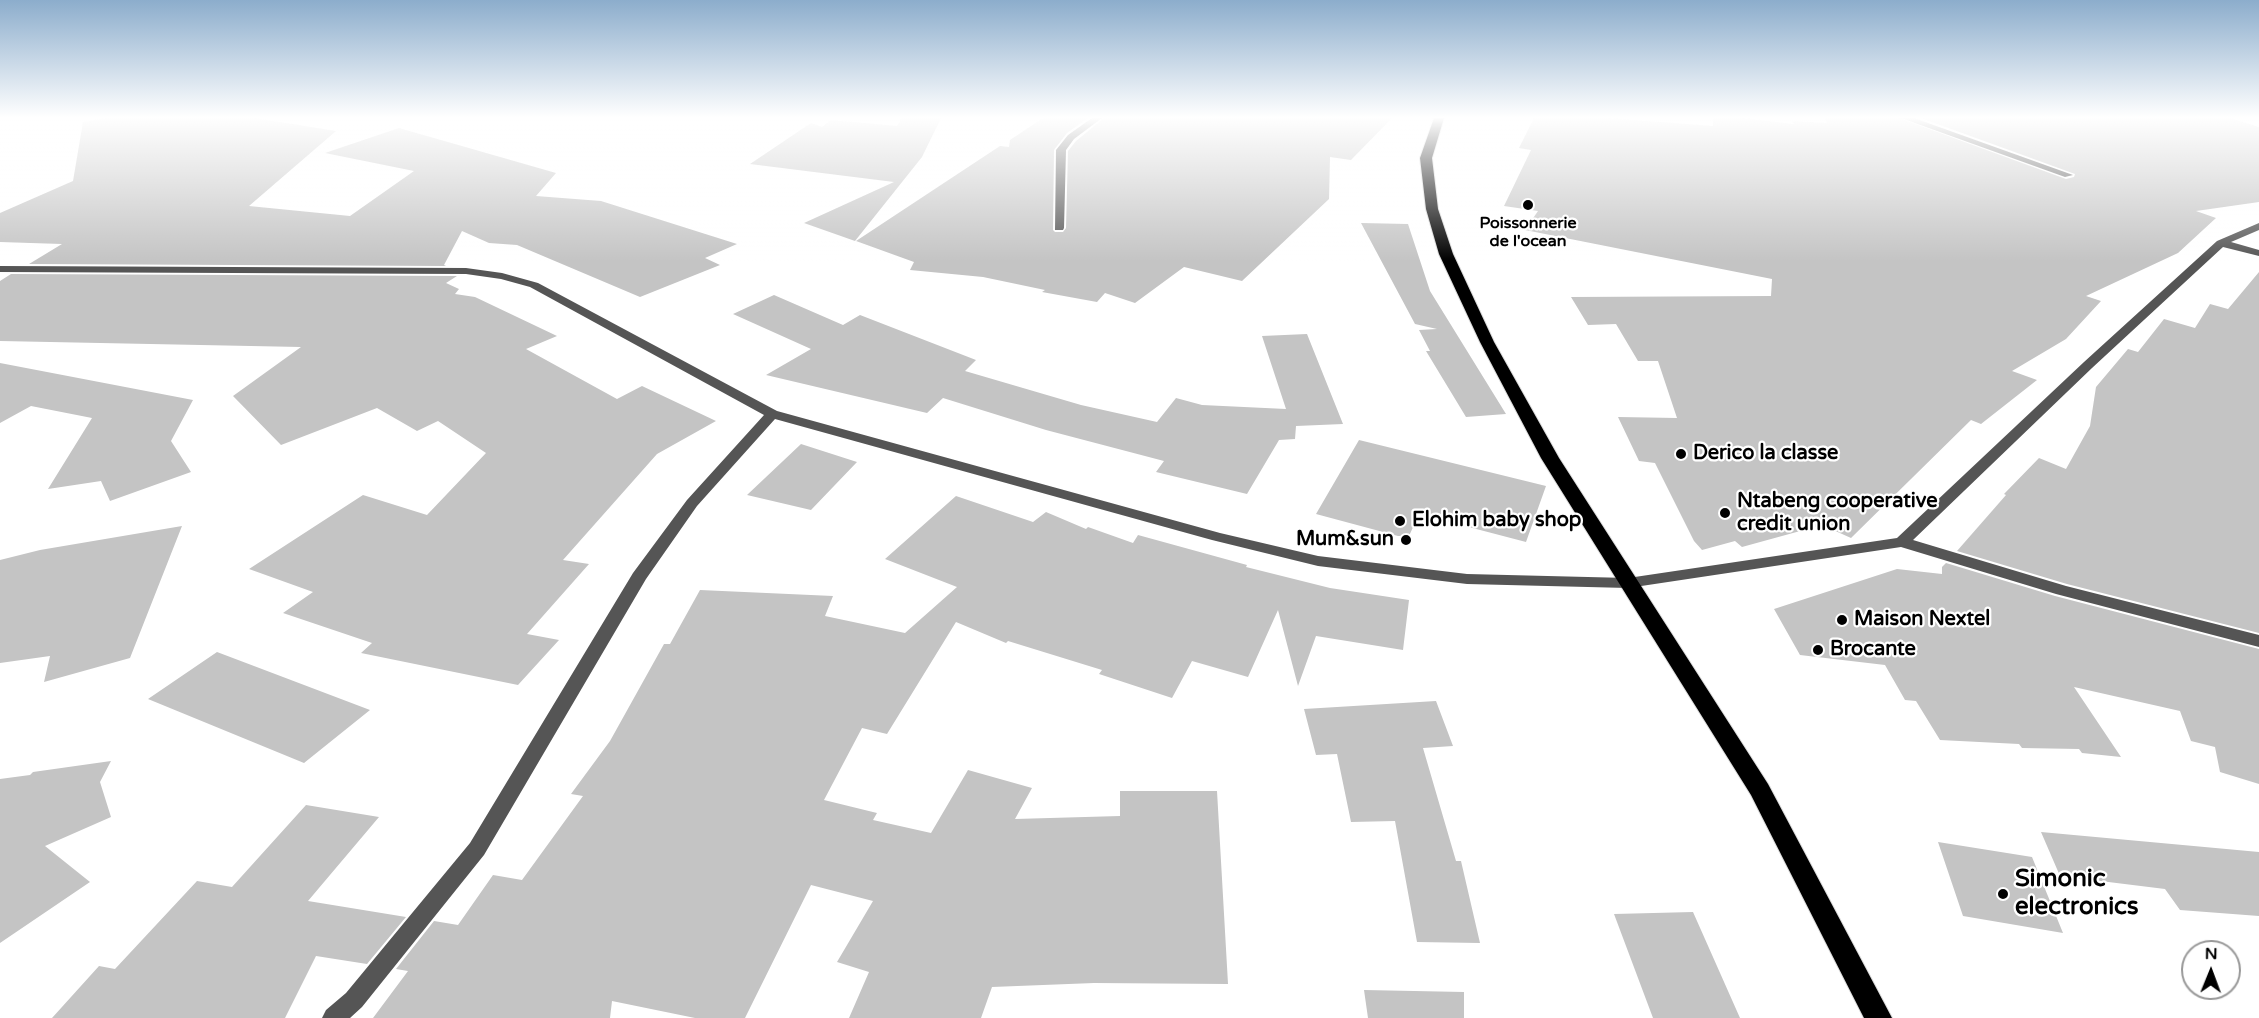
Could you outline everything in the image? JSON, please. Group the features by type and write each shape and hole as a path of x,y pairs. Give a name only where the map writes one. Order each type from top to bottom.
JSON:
{"highway":[{"path":"1427,166 1432,209 1446,254 1487,342 1550,458 1760,790 1878,1018"}],"street":[{"path":"1059,228 1061,166"},
{"path":"2041,166 2068,175"},
{"path":"1902,542 2088,365 2222,243 2259,226"},
{"path":"2222,243 2259,253"},
{"path":"0,269 466,271 502,276 534,285 772,414 1216,537 1318,561 1467,579 1628,584 1902,542 2062,590 2259,641"},
{"path":"334,1018 354,1000 477,849 639,577 692,503 772,414"}],"building":[{"path":"76,166 296,166 249,206 350,216 414,171 387,166 530,166 556,173 536,196 601,201 737,244 705,258 720,265 640,297 517,245 489,243 462,231 444,265 446,266 29,264 62,244 0,242 0,213 73,181"},
{"path":"762,166 915,166 855,241 804,223 894,182"},
{"path":"970,166 1054,166 1053,230 1063,232 1066,228 1068,166 1330,166 1329,199 1242,281 1184,267 1135,303 1105,293 1097,302 1042,292 1045,290 983,277 910,270 914,262 856,241"},
{"path":"1524,166 2029,166 2066,179 2074,177 2075,174 2052,166 2259,166 2259,202 2196,211 2216,218 2178,253 2086,296 2101,301 2066,339 2012,371 2037,380 1981,424 1971,420 1851,538 1822,525 1742,547 1735,541 1702,550 1694,541 1655,463 1639,461 1618,417 1677,418 1658,361 1638,361 1616,324 1588,325 1571,297 1771,296 1772,279 1525,230 1538,211 1504,206"},
{"path":"1361,223 1408,224 1430,291 1506,414 1466,417 1426,351 1430,351 1419,330 1437,329 1415,324"},
{"path":"2259,272 2259,633 2067,584 1957,551 2006,495 2004,494 2039,458 2066,469 2090,426 2096,387 2128,349 2138,352 2164,319 2195,328 2210,304 2228,309"},
{"path":"11,274 457,276 446,283 459,289 455,294 475,297 557,336 526,349 617,399 642,386 716,421 657,454 563,560 589,564 527,634 559,640 518,685 361,653 372,643 283,613 313,592 249,569 363,495 427,515 486,453 438,421 417,431 377,408 281,445 233,396 301,347 0,341 0,281"},
{"path":"774,295 843,325 860,315 976,360 965,371 1081,405 1157,422 1176,398 1202,405 1286,409 1262,336 1307,334 1343,424 1296,426 1295,439 1279,440 1247,494 1156,472 1164,461 1046,430 943,398 927,413 766,375 811,349 733,314"},
{"path":"0,363 193,400 171,441 191,472 110,501 101,481 48,489 92,418 31,406 0,423"},
{"path":"1359,440 1546,486 1526,542 1419,514 1409,536 1398,536 1316,514"},
{"path":"801,444 857,462 811,510 747,495"},
{"path":"956,496 1033,522 1046,512 1086,529 1088,527 1133,543 1138,535 1247,565 1246,567 1330,588 1409,600 1403,650 1316,636 1298,686 1278,610 1248,677 1192,661 1172,698 1099,674 1102,670 1008,641 1006,643 956,622 887,734 862,728 824,800 877,813 873,820 931,833 968,770 1032,788 1015,819 1120,816 1120,791 1217,791 1228,984 1094,983 992,987 981,1018 849,1018 869,972 837,962 873,901 811,885 745,1018 695,1018 612,1001 610,1018 373,1018 408,971 396,969 434,921 458,925 493,875 522,880 583,796 571,794 610,741 664,644 670,644 700,590 833,596 825,616 905,633 957,587 885,559"},
{"path":"182,526 130,658 44,682 50,656 0,663 0,560 40,550"},
{"path":"1946,563 2055,596 2259,649 2259,784 2220,772 2215,747 2191,741 2180,711 2074,687 2121,757 2082,753 2079,749 2022,748 2019,744 1940,740 1916,701 1905,700 1885,665 1800,655 1774,609 1897,569 1942,574 1942,567"},
{"path":"217,652 370,710 304,763 148,699"},
{"path":"1436,701 1453,746 1423,748 1456,861 1461,861 1480,943 1417,942 1395,821 1351,822 1337,754 1316,755 1304,709"},
{"path":"111,761 100,782 111,817 45,846 90,882 0,943 0,779"},
{"path":"306,805 379,817 308,901 406,917 367,964 316,956 285,1018 52,1018 99,966 115,969 197,881 232,887"},
{"path":"2041,832 2259,852 2259,916 2180,910 2165,889 2060,876"},
{"path":"1938,842 2032,857 2063,933 1963,916"},
{"path":"1693,912 1740,1018 1653,1018 1614,914"},
{"path":"1364,990 1464,992 1464,1018 1368,1018"}],"place":[{"name":"Poissonnerie de l'ocean","path":"1528,205"},
{"name":"Derico la classe","path":"1681,454"},
{"name":"Ntabeng cooperative credit union","path":"1725,513"},
{"name":"Elohim baby shop","path":"1400,521"},
{"name":"Mum&sun","path":"1406,540"},
{"name":"Maison Nextel","path":"1842,620"},
{"name":"Brocante","path":"1818,650"},
{"name":"Simonic electronics","path":"2003,894"}]}
